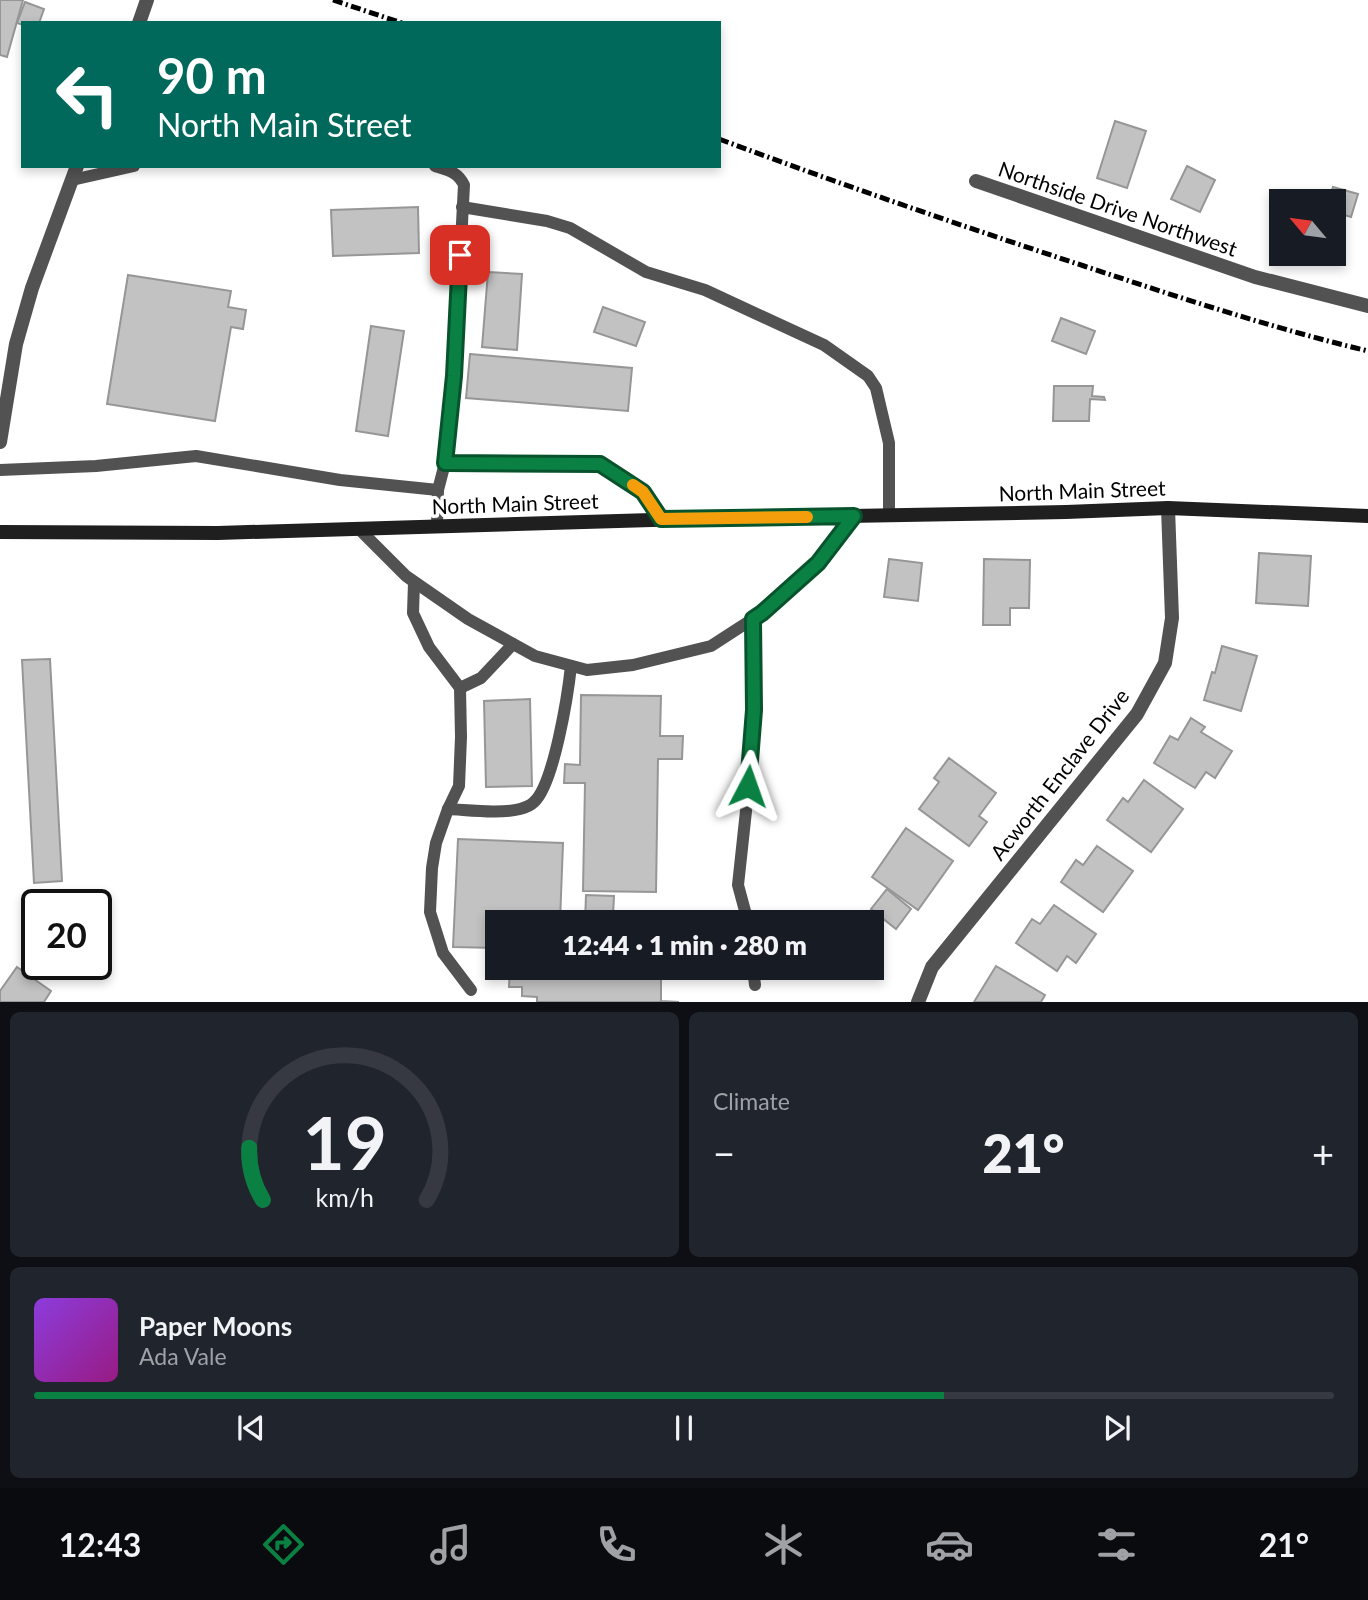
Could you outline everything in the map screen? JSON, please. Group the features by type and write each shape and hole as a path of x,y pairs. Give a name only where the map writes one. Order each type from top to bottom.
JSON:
{"main road":[{"name":"North Main Street","path":"0,531 218,533 661,519 1168,508 1368,516"}],"street":[{"path":"140,21 147,0"},
{"path":"0,442 16,344 32,288 75,173"},
{"name":"Northside Drive Northwest","path":"976,181 1255,277 1368,306"},
{"name":"Acworth Enclave Drive","path":"918,1002 932,967 1137,714 1165,663 1172,618 1168,508"}],"lane":[{"path":"75,173 117,168"},
{"path":"437,526 438,491 445,463 454,376 464,185 455,173 441,168"},
{"path":"463,207 547,220 570,228 646,272 705,290 824,345 868,376 876,388 889,443 889,515"},
{"path":"0,470 96,466 196,456 340,480 438,491"},
{"path":"445,463 600,464 643,492 661,519"},
{"path":"359,529 406,576 468,619 535,656 587,670 632,664 711,646 762,613 818,563 854,516"},
{"path":"414,582 413,613 429,647 460,688 459,786 436,843 430,912 443,953 471,990"},
{"path":"745,910 738,885 754,710 753,619"},
{"path":"460,688 481,678 513,644"},
{"path":"448,809 521,809 536,801 547,779 563,722 571,666"},
{"path":"754,980 755,985"}],"building":[{"path":"0,0 23,0 7,57 0,55"},
{"path":"25,2 44,9 40,21 17,23"},
{"path":"1115,121 1146,131 1127,188 1097,178"},
{"path":"1187,166 1215,180 1200,212 1171,199"},
{"path":"1346,191 1358,194 1351,217 1346,216"},
{"path":"418,207 419,253 333,256 331,210"},
{"path":"488,272 522,274 517,350 482,347"},
{"path":"128,275 231,291 228,307 246,310 243,329 231,327 215,421 107,404"},
{"path":"603,307 645,322 636,346 594,332"},
{"path":"1061,318 1095,331 1086,354 1052,341"},
{"path":"371,326 404,331 388,436 356,431"},
{"path":"470,354 632,368 628,411 466,398"},
{"path":"1054,386 1093,386 1092,396 1104,397 1105,400 1090,399 1089,421 1053,421"},
{"path":"1259,553 1311,556 1308,606 1256,603"},
{"path":"889,559 922,563 918,601 884,597"},
{"path":"984,559 1030,560 1029,608 1010,608 1010,625 983,625"},
{"path":"1222,646 1257,656 1241,711 1204,700"},
{"path":"50,659 62,881 34,883 22,660"},
{"path":"581,695 661,696 660,736 683,736 682,759 658,759 656,892 583,891 585,783 564,783 565,764 580,765"},
{"path":"530,699 532,786 486,787 484,701"},
{"path":"1191,718 1205,727 1201,732 1232,751 1215,778 1206,772 1195,788 1154,763 1170,736 1178,740"},
{"path":"949,758 996,793 979,816 987,822 969,846 919,809 939,782 934,778"},
{"path":"1144,780 1183,809 1151,852 1107,820 1123,798 1128,802"},
{"path":"906,828 953,861 918,910 872,877"},
{"path":"458,839 563,843 560,910 485,910 485,948 453,947"},
{"path":"1097,846 1133,871 1103,912 1061,882 1076,860 1083,865"},
{"path":"887,889 911,909 896,929 884,919 884,910 871,909"},
{"path":"586,895 614,896 613,910 585,910"},
{"path":"1054,905 1096,934 1076,963 1067,956 1057,971 1016,943 1032,919 1040,924"},
{"path":"996,966 1045,995 1041,1002 974,1002"},
{"path":"17,967 21,970 21,980 35,980 51,991 44,1002 0,1002 0,991"},
{"path":"509,980 661,980 661,1001 679,1002 537,1002 537,997 522,996 522,987 509,987"}],"railway":[{"path":"333,0 396,21"},
{"path":"721,140 1119,278 1261,322 1368,351"}],"slow traffic":[{"path":"633,485 643,492 661,519 807,517"}],"route":[{"path":"460,255 454,376 445,463 600,464 643,492 661,519 854,516 818,563 753,619 754,710 748,786"}]}
